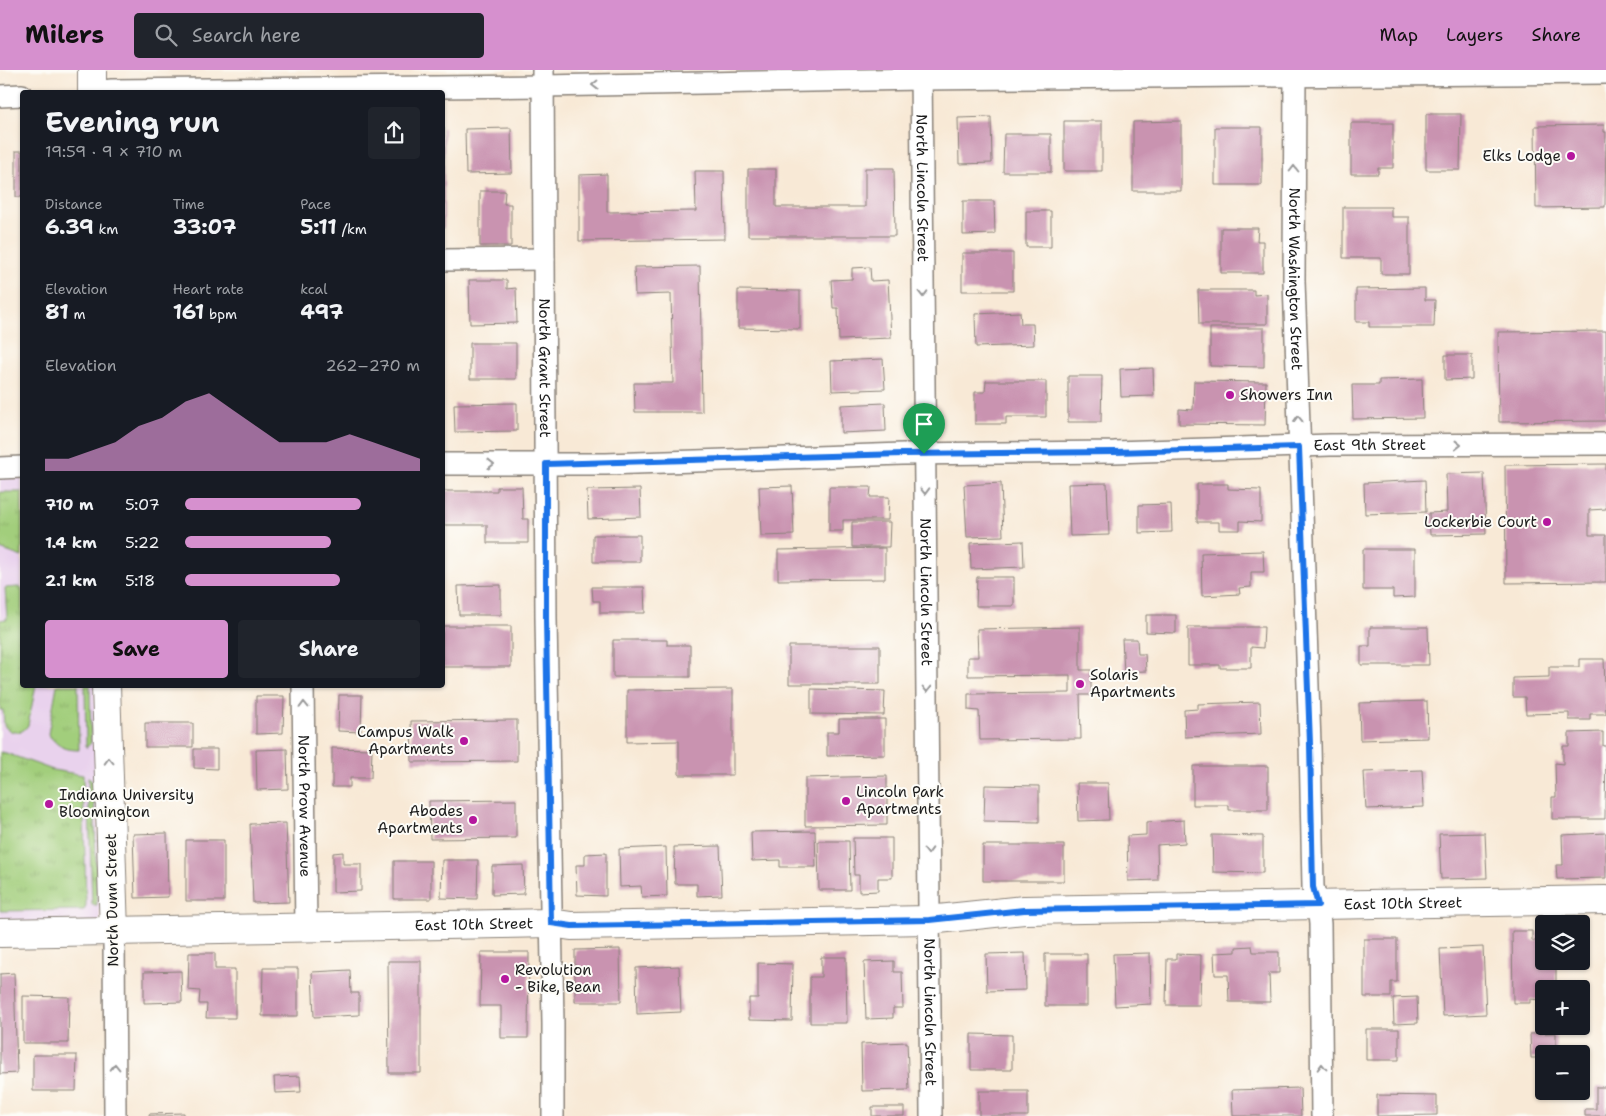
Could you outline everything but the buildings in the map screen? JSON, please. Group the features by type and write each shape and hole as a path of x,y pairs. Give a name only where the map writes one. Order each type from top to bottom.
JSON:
{"street":[{"path":"92,70 94,90"},
{"name":"North Washington Street","path":"1295,73 1294,280 1313,887 1318,905 1320,924 1322,1116"},
{"path":"112,90 370,90 543,78 1606,73"},
{"name":"North Lincoln Street","path":"920,75 930,1116"},
{"name":"North Grant Street","path":"543,78 546,618 553,1116"},
{"path":"0,96 20,95"},
{"path":"445,260 544,259"},
{"name":"East 9th Street","path":"445,464 546,464 924,454 1114,452 1330,445 1606,444"},
{"path":"0,468 20,467"},
{"name":"North Dunn Street","path":"106,688 114,932 116,1116"},
{"name":"North Prow Avenue","path":"304,688 306,928"},
{"name":"East 10th Street","path":"0,934 551,923 572,926 929,920 1024,910 1606,900"}],"shaded area":[{"name":"Indiana University Bloomington","path":"20,475 20,688 95,688 100,922 0,923 0,476"}],"green space":[{"path":"0,492 20,492 20,556 0,549"},
{"path":"5,588 20,588 20,688 35,688 28,725 20,732 10,731 4,726 3,710 0,710 0,620 7,619"},
{"path":"56,688 78,688 79,750 61,746 48,734"},
{"path":"85,688 90,688 91,743 86,748"},
{"path":"0,752 53,770 83,775 86,905 84,910 0,911"},
{"path":"88,777 94,783 97,905 92,905"}],"place":[{"name":"Elks Lodge","path":"1571,156"},
{"name":"Showers Inn","path":"1230,395"},
{"name":"Lockerbie Court","path":"1547,522"},
{"name":"Solaris Apartments","path":"1080,684"},
{"name":"Campus Walk Apartments","path":"464,741"},
{"name":"Lincoln Park Apartments","path":"846,801"},
{"name":"Indiana University Bloomington","path":"49,804"},
{"name":"Abodes Apartments","path":"473,820"},
{"name":"Revolution - Bike, Bean","path":"505,979"}],"route":[{"path":"1299,447 1310,744 1313,887 1318,905 1024,910 929,920 572,926 551,923 546,618 546,464 606,464 924,454 1114,452 1299,447"}]}
